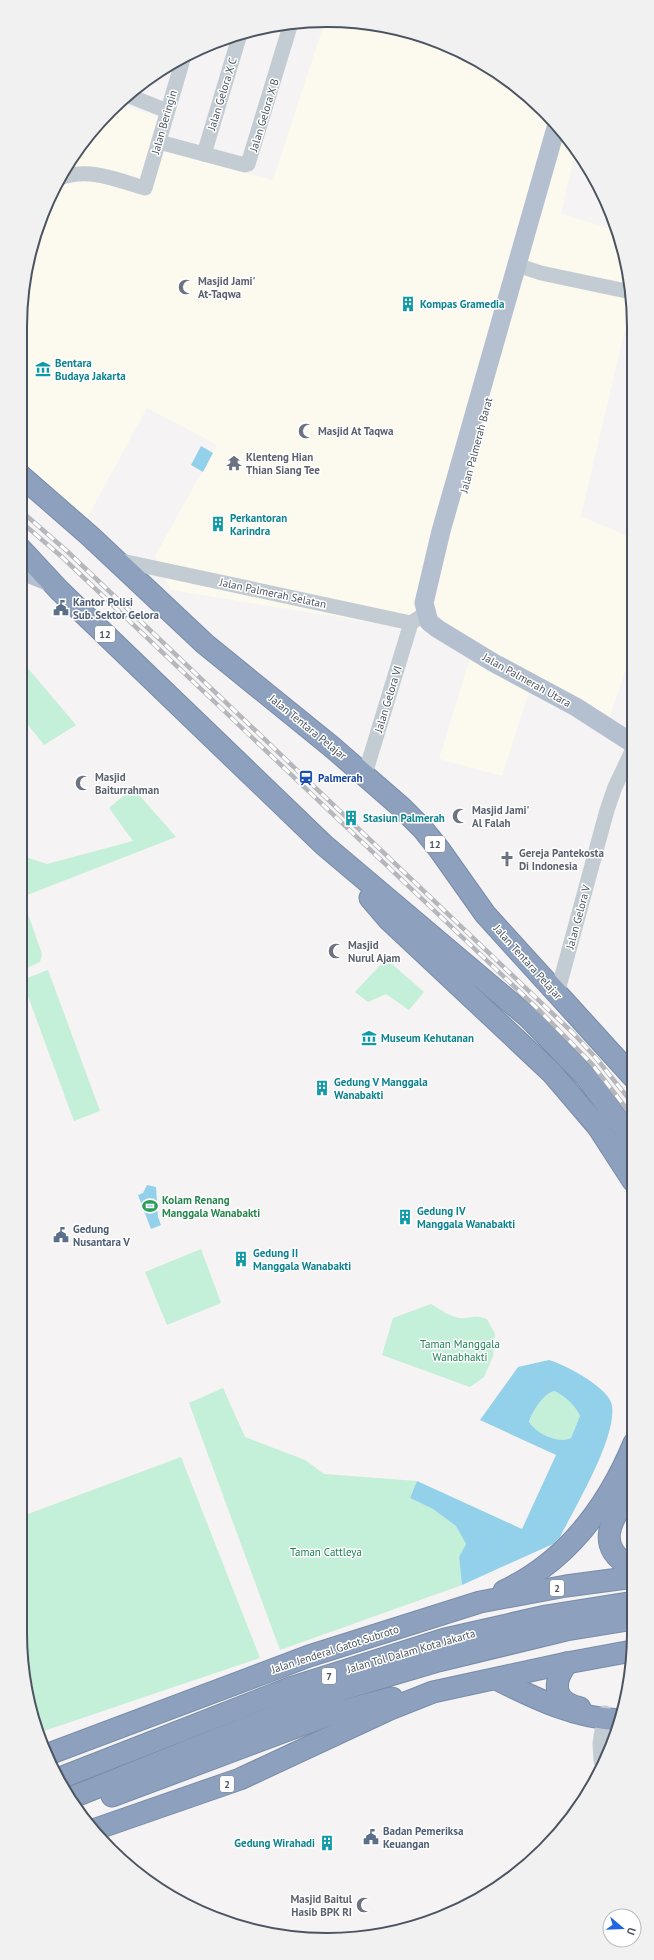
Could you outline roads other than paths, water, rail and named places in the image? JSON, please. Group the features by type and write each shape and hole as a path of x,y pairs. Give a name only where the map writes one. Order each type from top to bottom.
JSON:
{"highway":[{"name":"Jalan Tentara Pelajar","path":"27,481 117,560 205,644 365,774 422,828 484,914 627,1070"},
{"name":"12","path":"27,556 52,583 324,845 529,1018 586,1077 624,1128 627,1135"},
{"path":"324,845 388,919 552,1073 598,1127 627,1172"},
{"path":"480,1602 521,1583 535,1574 574,1542 596,1513 627,1456"},
{"path":"627,1498 623,1502 609,1530 609,1541 612,1550 622,1562 627,1564"},
{"name":"Jalan Jenderal Gatot Subroto","path":"52,1752 309,1656 480,1602 566,1586 627,1578"},
{"name":"Jalan Tol Dalam Kota Jakarta","path":"75,1796 340,1690 438,1661 566,1630 627,1605"},
{"name":"Jalan Tol Dalam Kota Jakarta","path":"64,1777 290,1688 445,1639 546,1616 608,1614 627,1617"},
{"name":"2","path":"99,1828 240,1779 390,1709 433,1692 626,1651"},
{"path":"567,1663 559,1674 557,1686 558,1694 563,1700 576,1706 613,1716"},
{"path":"496,1679 556,1707 613,1716"},
{"path":"83,1807 332,1714 392,1698 433,1692"}],"main road":[{"name":"Jalan Palmerah Barat","path":"445,623 438,610 437,601 439,591 555,132"},
{"name":"Jalan Palmerah Barat","path":"419,618 441,531 521,266 562,140"},
{"path":"27,573 52,583"},
{"name":"Jalan Palmerah Utara","path":"419,618 496,658 588,702 627,729"},
{"name":"Jalan Palmerah Utara","path":"445,623 496,658 627,740"}],"street":[{"name":"Jalan Gelora X B","path":"159,142 245,165 248,164 289,30"},
{"name":"Jalan Gelora X C","path":"204,154 238,41"},
{"name":"Jalan Beringin","path":"69,175 89,172 145,188 181,65"},
{"path":"134,97 167,111"},
{"path":"521,266 541,273 624,291"},
{"name":"Jalan Palmerah Selatan","path":"117,560 419,618"},
{"name":"Jalan Gelora VI","path":"365,774 419,618"},
{"name":"Jalan Gelora V","path":"557,994 607,810 615,787 627,762"},
{"path":"601,1755 600,1743 613,1716"}],"water":[{"path":"201,446 213,453 203,472 191,465"},
{"name":"Kolam Renang Manggala Wanabakti","path":"147,1185 156,1187 158,1217 161,1225 151,1229 138,1195 143,1193"},
{"path":"549,1360 574,1371 593,1383 601,1389 611,1402 612,1415 609,1431 603,1450 585,1490 560,1537 553,1544 462,1585 459,1557 466,1544 456,1526 433,1509 410,1498 417,1481 522,1529 556,1455 480,1420 518,1367","holes":["554,1391 573,1405 580,1416 571,1438 566,1440 548,1437 542,1434 529,1422 542,1399"]}],"railway":[{"path":"27,516 68,552 574,1034 596,1058 627,1097"},
{"path":"27,527 62,557 540,1011 592,1064 627,1109"}],"place":[{"name":"Masjid Jami' At-Taqwa","path":"186,287"},
{"name":"Kompas Gramedia","path":"408,304"},
{"name":"Bentara Budaya Jakarta","path":"43,369"},
{"name":"Masjid At Taqwa","path":"306,431"},
{"name":"Klenteng Hian Thian Siang Tee","path":"234,463"},
{"name":"Perkantoran Karindra","path":"218,524"},
{"name":"Kantor Polisi Sub. Sektor Gelora","path":"61,608"},
{"name":"Palmerah","path":"306,778"},
{"name":"Masjid Baiturrahman","path":"83,783"},
{"name":"Masjid Jami' Al Falah","path":"460,816"},
{"name":"Stasiun Palmerah","path":"351,818"},
{"name":"Gereja Pantekosta Di Indonesia","path":"507,859"},
{"name":"Masjid Nurul Ajam","path":"336,951"},
{"name":"Museum Kehutanan","path":"369,1038"},
{"name":"Gedung V Manggala Wanabakti","path":"322,1088"},
{"name":"Kolam Renang Manggala Wanabakti","path":"150,1206"},
{"name":"Gedung IV Manggala Wanabakti","path":"405,1217"},
{"name":"Gedung Nusantara V","path":"61,1235"},
{"name":"Gedung II Manggala Wanabakti","path":"241,1259"},
{"name":"Badan Pemeriksa Keuangan","path":"371,1837"},
{"name":"Gedung Wirahadi","path":"327,1843"},
{"name":"Masjid Baitul Hasib BPK RI","path":"364,1905"}],"park label":[{"name":"Taman Manggala Wanabhakti","path":"460,1350"},
{"name":"Taman Cattleya","path":"326,1552"}]}
